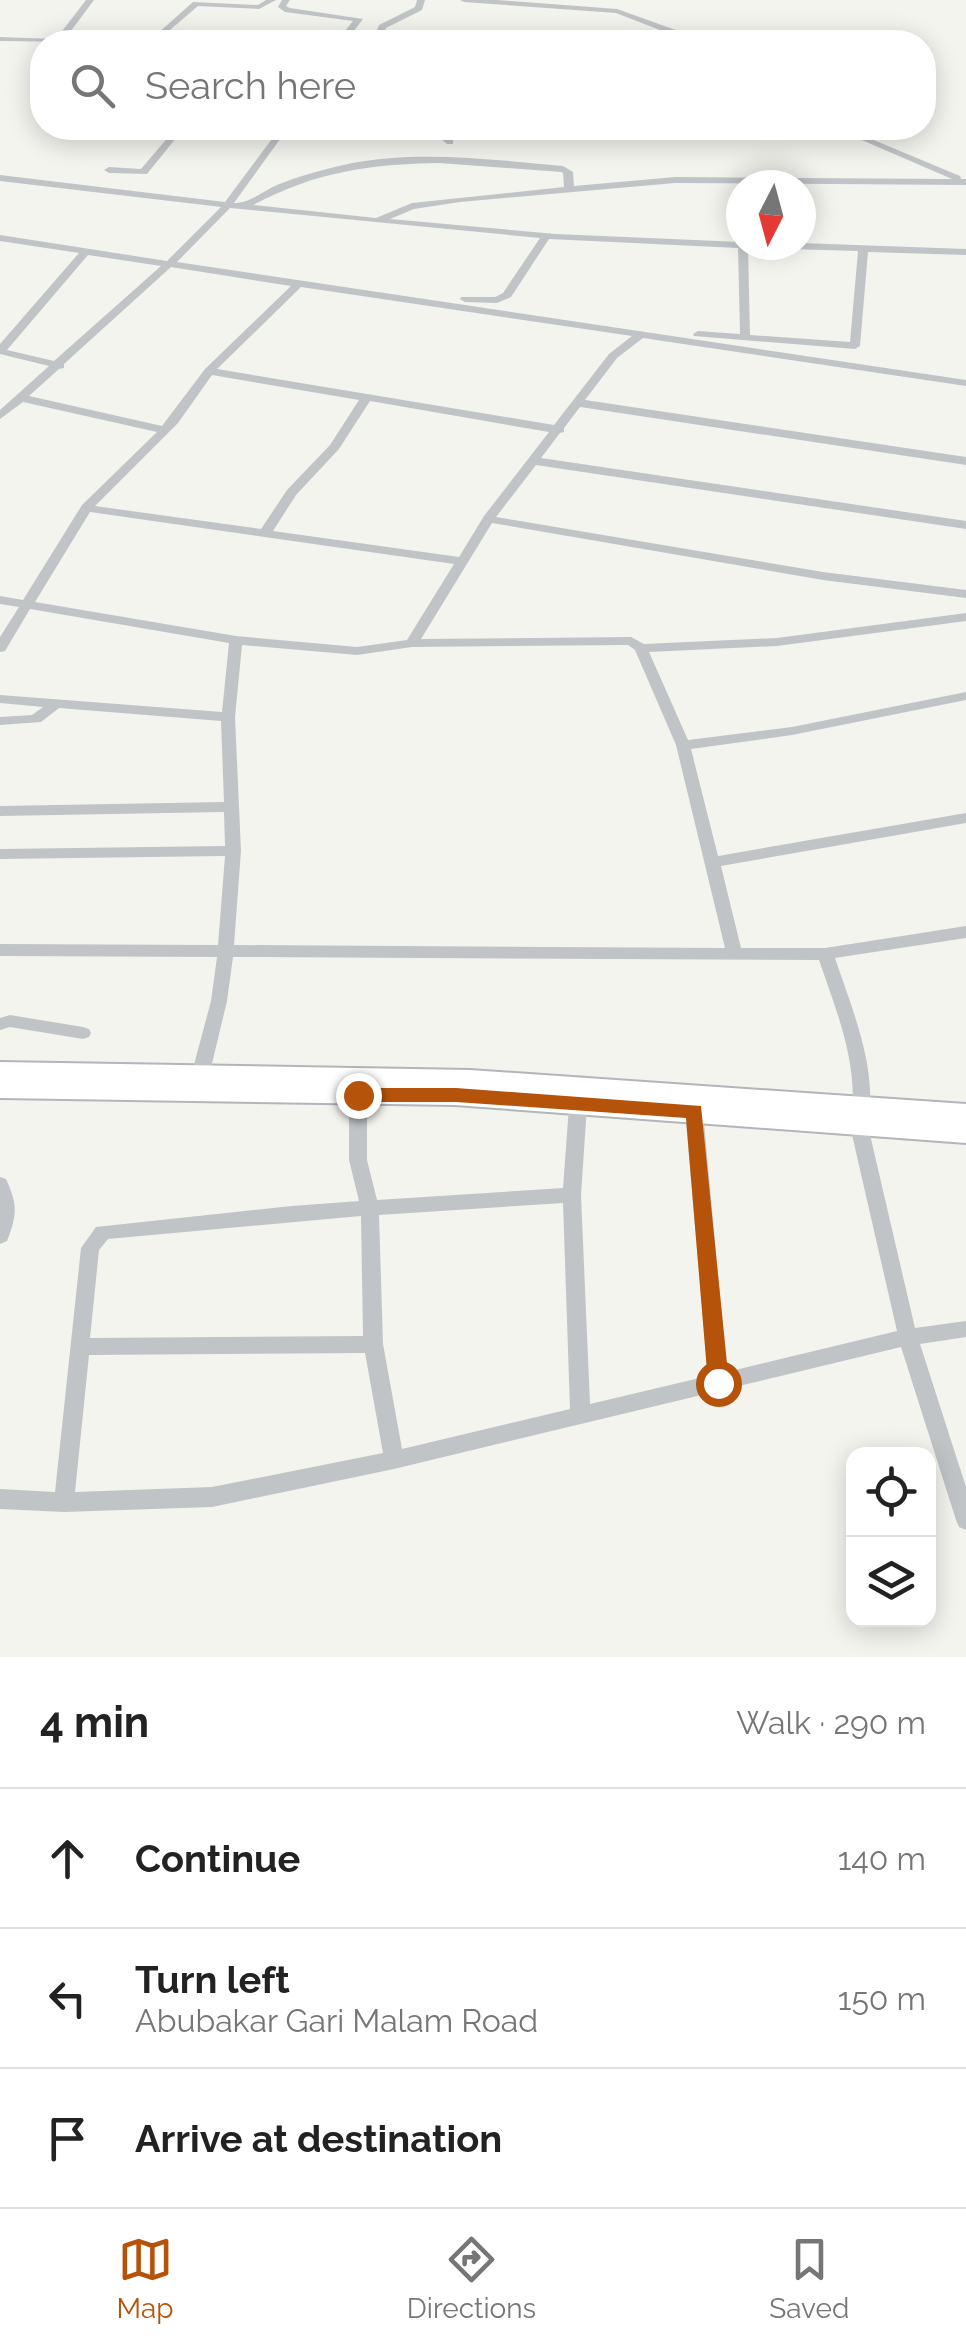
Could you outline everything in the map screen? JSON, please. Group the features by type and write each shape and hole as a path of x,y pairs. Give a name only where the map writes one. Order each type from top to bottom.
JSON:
{"street":[{"path":"68,30 90,0"},
{"path":"251,7 272,0"},
{"path":"464,0 617,10"},
{"path":"591,0 668,30"},
{"path":"382,30 384,25 420,4 438,1"},
{"path":"165,30 190,6 287,5 359,19 351,30"},
{"path":"0,38 30,40"},
{"path":"109,170 144,172 170,140"},
{"path":"0,416 60,366 228,205 275,140"},
{"path":"866,140 965,182"},
{"path":"242,206 278,184 379,160 472,160 564,170 568,172 569,187"},
{"path":"0,178 380,220 656,244 726,245"},
{"path":"380,220 412,206 569,187 675,180 965,182"},
{"path":"444,305 453,300 502,299 547,235"},
{"path":"0,238 966,382"},
{"path":"816,247 966,252"},
{"path":"661,338 671,332 855,346 863,248"},
{"path":"0,364 0,351 86,251"},
{"path":"742,260 745,338"},
{"path":"0,648 86,508 165,430 209,371 300,284"},
{"path":"412,643 488,519 613,356 641,334"},
{"path":"0,351 60,366"},
{"path":"209,371 560,430"},
{"path":"22,398 165,430"},
{"path":"265,533 292,493 335,447 366,398"},
{"path":"579,402 966,462"},
{"path":"534,461 966,525"},
{"path":"86,508 462,561"},
{"path":"488,519 822,576 966,594"},
{"path":"0,600 236,640 357,651 402,648 412,643 632,642 641,648 684,745 735,954"},
{"path":"641,648 777,642 966,617"},
{"path":"201,1072 219,1002 226,948 233,852 228,717 236,640"},
{"path":"684,745 792,730 966,696"},
{"path":"0,699 228,717"},
{"path":"0,721 36,720 56,703"},
{"path":"0,811 233,807"},
{"path":"712,862 966,818"},
{"path":"0,854 233,852"},
{"path":"0,950 226,948 825,954 966,932"},
{"path":"825,954 851,1035 862,1118 908,1337 964,1509"},
{"path":"0,1024 10,1021 83,1033"},
{"path":"0,1072 201,1072 542,1083 966,1133"},
{"path":"0,1088 456,1095 578,1106 862,1118 966,1114"},
{"path":"358,1095 358,1160 370,1209 373,1344 394,1460"},
{"path":"578,1106 572,1195 580,1415"},
{"path":"694,1111 718,1383"},
{"path":"0,1184 8,1208 0,1236"},
{"path":"64,1502 90,1248 103,1232 572,1195"},
{"path":"0,1499 64,1502 212,1497 394,1460 908,1337 966,1329"},
{"path":"81,1346 373,1344"}],"route":[{"path":"358,1095 456,1095 694,1111 718,1383"}]}
